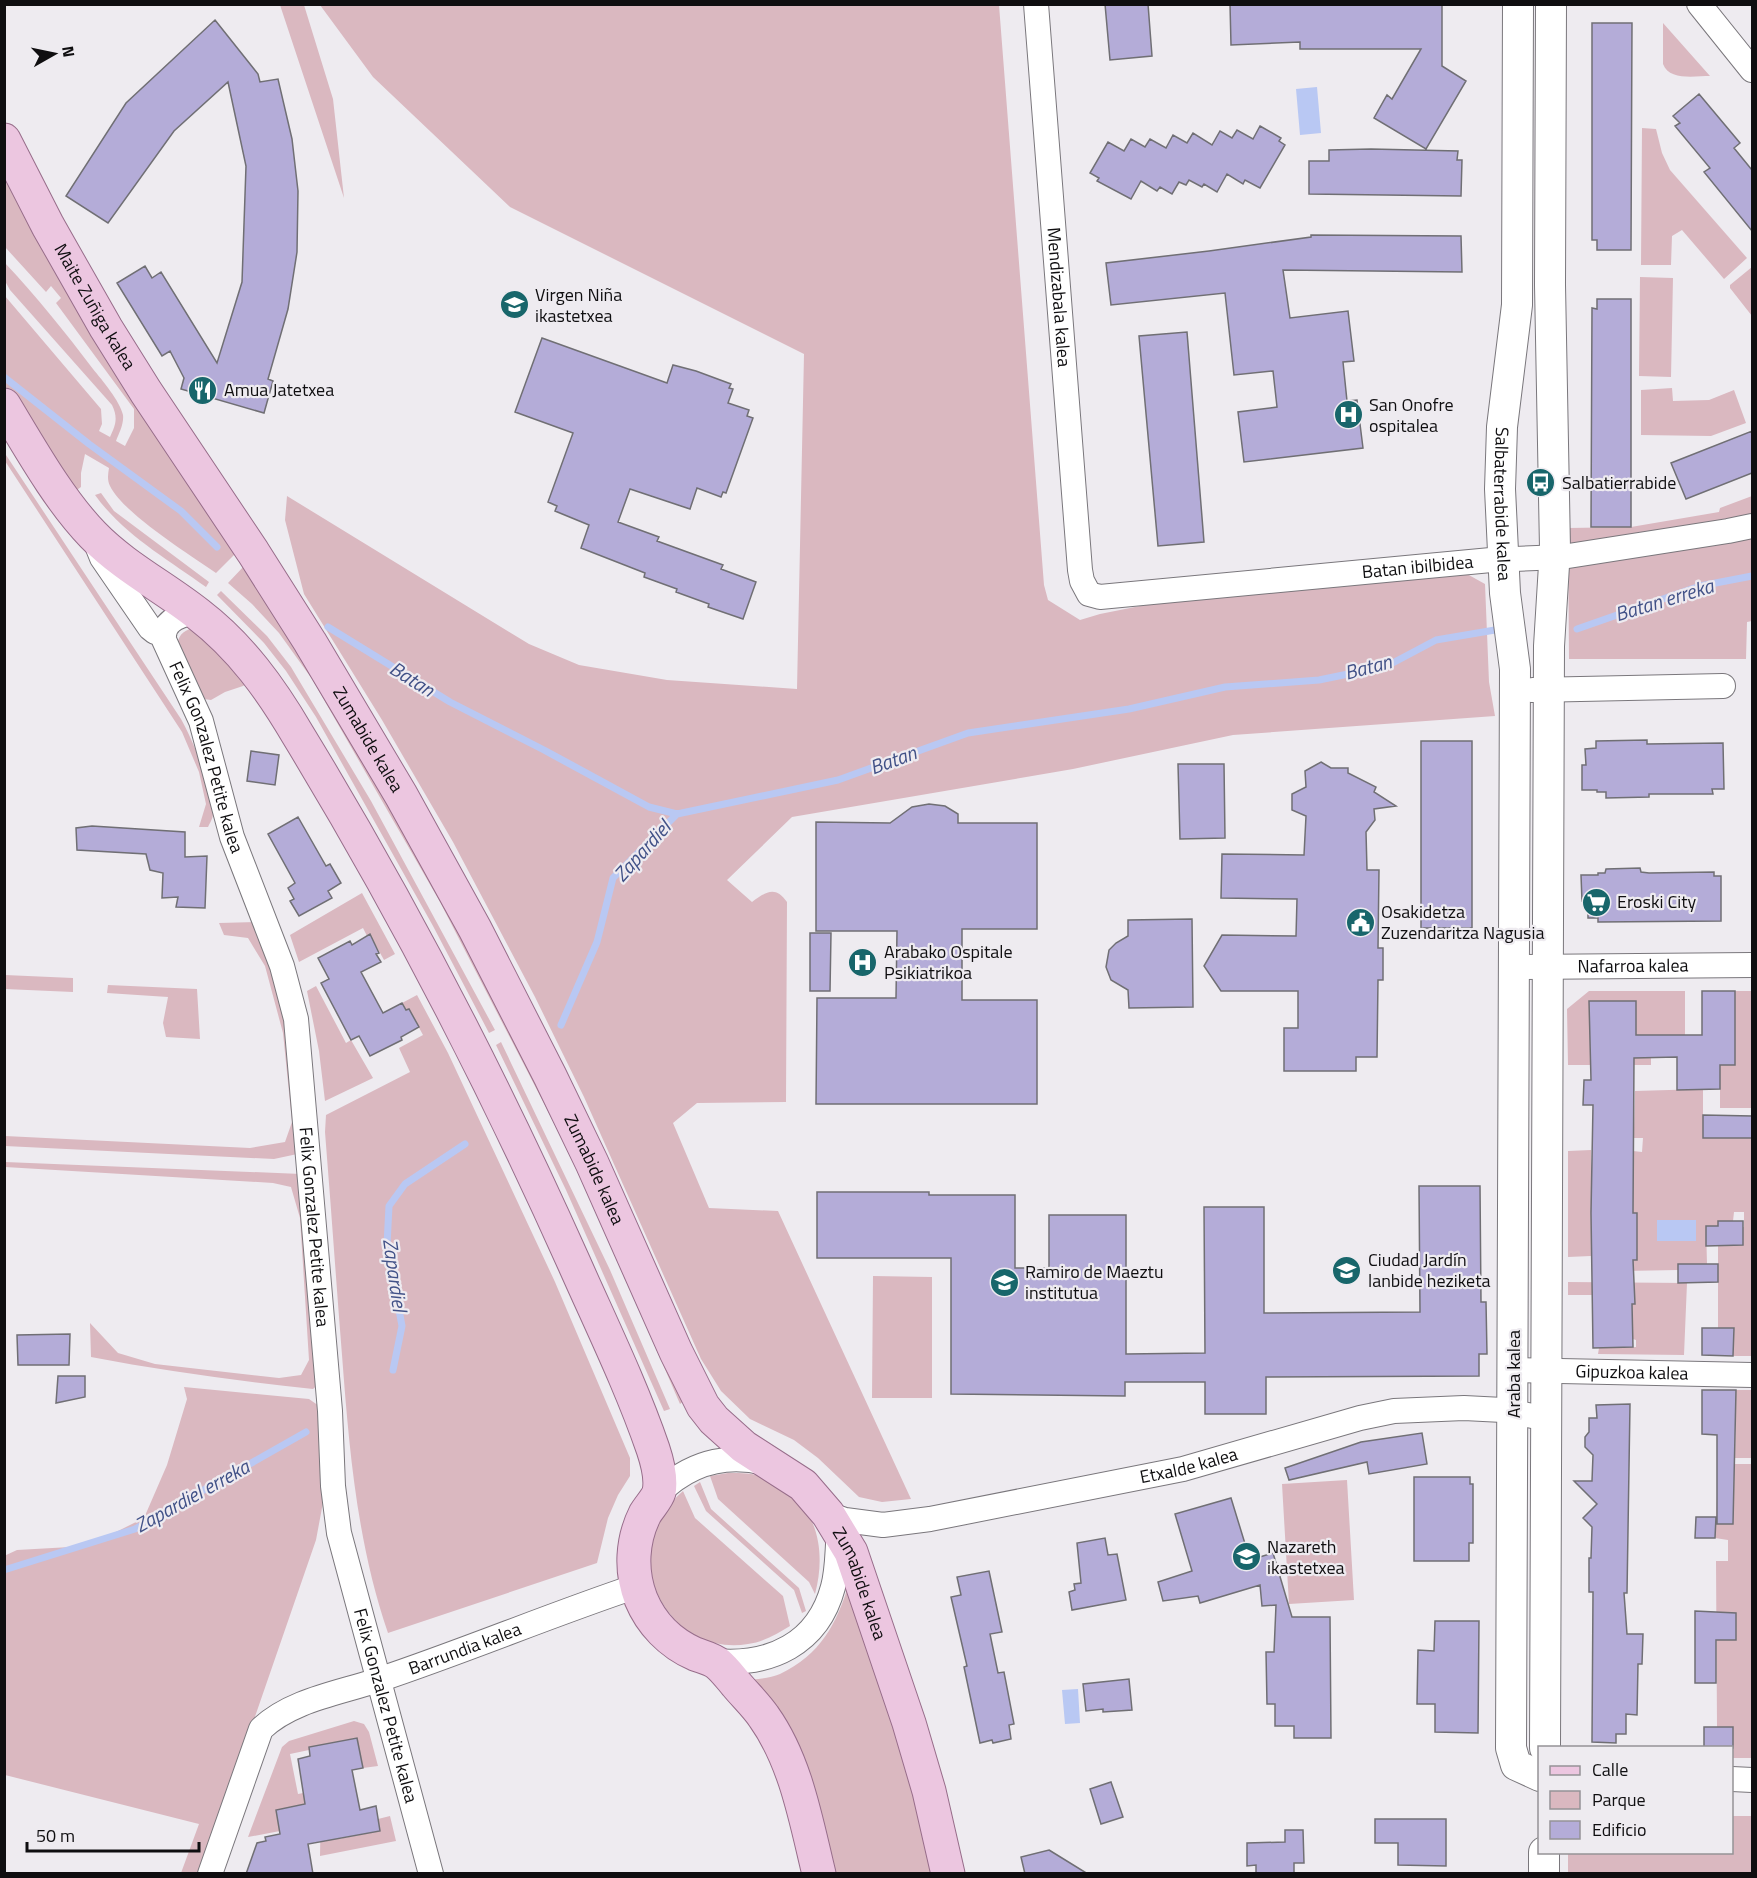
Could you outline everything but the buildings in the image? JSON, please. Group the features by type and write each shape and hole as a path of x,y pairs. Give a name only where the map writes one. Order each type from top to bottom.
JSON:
{"main road":[{"name":"Maite Zuñiga kalea","path":"4,140 48,226 106,328 197,468"},
{"path":"4,405 68,505 95,537 126,564 195,611 237,649 279,705 360,842 422,954 510,1126 611,1347 655,1456 659,1473 658,1494 643,1519 634,1547 637,1586 650,1616 671,1640 699,1656 715,1661 766,1720 784,1754 800,1799 819,1874"},
{"name":"Zumabide kalea","path":"197,468 315,651 401,795 474,929 550,1076 703,1406 726,1433 770,1465 788,1473 803,1485 834,1523 851,1552 902,1702 929,1791 948,1874"}],"street":[{"name":"Mendizabala kalea","path":"1036,4 1080,570 1085,589"},
{"name":"Salbaterrabide kalea","path":"1515,967 1515,669 1503,560 1500,489 1501,445 1517,305 1518,4"},
{"path":"1549,966 1541,690 1549,646 1555,557 1550,285 1551,4"},
{"path":"1699,4 1752,70"},
{"name":"Batan ibilbidea","path":"1085,589 1092,596 1100,597 1555,557 1752,526"},
{"path":"95,537 102,558 155,632 164,633 174,618 195,611"},
{"name":"Felix Gonzalez Petite kalea","path":"164,633 168,650 201,721 232,837 282,966 296,1019 329,1400 333,1486 339,1533 431,1874"},
{"path":"1541,690 1724,686"},
{"name":"Nafarroa kalea","path":"1515,967 1752,965"},
{"name":"Araba kalea","path":"1538,1746 1547,1419 1549,966"},
{"name":"Araba kalea","path":"1515,967 1511,1748 1516,1765 1538,1765"},
{"name":"Gipuzkoa kalea","path":"1514,1370 1752,1375"},
{"name":"Etxalde kalea","path":"834,1523 845,1520 883,1525 903,1524 1183,1469 1360,1418 1394,1411 1464,1408 1513,1411 1547,1419"},
{"path":"658,1494 670,1482 690,1470 715,1460 743,1459 770,1465"},
{"path":"715,1661 734,1663 772,1656 789,1648 812,1628 827,1605 837,1572 834,1523"},
{"name":"Barrundia kalea","path":"216,1867 261,1729 272,1718 295,1707 379,1680 574,1607 637,1586"},
{"path":"1733,1779 1752,1780"},
{"path":"1544,1854 1544,1874"}],"green space":[{"path":"280,5 304,5 333,99 344,198"},
{"path":"320,5 999,5 1044,585 1048,600 1080,620 1145,605 1467,574 1485,584 1489,682 1495,716 1233,735 1073,769 792,817 727,880 752,902 762,895 774,892 787,902 786,1102 697,1103 673,1123 709,1208 778,1211 911,1499 882,1502 859,1497 818,1458 794,1440 750,1419 721,1391 701,1359 584,1097 535,997 453,842 382,720 304,594 285,520 287,496 529,644 579,665 667,680 797,689 804,354 510,207 373,77"},
{"path":"1663,23 1710,76 1683,76 1666,69 1663,64"},
{"path":"1642,128 1656,129 1662,153 1670,170 1747,258 1724,279 1682,230 1672,236 1671,265 1641,265"},
{"path":"4,168 237,552 216,573 142,521 117,497 110,486 109,468 85,454 81,487 71,494 5,387 5,296 101,409 102,424 99,431 110,437 114,428 115,414 112,405 10,290 5,281 5,263 115,397 123,415 116,441 125,446 134,428 134,409 56,303 61,298 51,286 46,292 5,247"},
{"path":"1752,267 1752,316 1730,285"},
{"path":"1640,277 1673,278 1671,377 1639,376"},
{"path":"1672,388 1673,401 1709,400 1734,390 1746,423 1711,436 1641,435 1641,390"},
{"path":"4,452 181,719 197,752 210,792 213,814 208,827 199,827 206,804 199,772 182,732 5,461"},
{"path":"101,493 114,511 209,582 206,587 132,534 95,495"},
{"path":"1752,496 1752,621 1747,622 1746,659 1569,659 1568,528 1631,527 1719,512 1720,508"},
{"path":"245,565 345,726 511,1029 685,1400 680,1404 603,1226 555,1125 440,902 312,679 279,633 252,604 228,583"},
{"path":"221,591 267,636 291,667 371,801 495,1030 489,1033 433,926 316,717 286,671 264,643 217,595"},
{"path":"193,628 247,683 211,700 204,699 177,647 181,634"},
{"path":"362,893 395,954 384,960 370,935 367,936 363,928 299,962 290,935"},
{"path":"256,922 291,1026 302,1153 274,1159 5,1146 5,1136 250,1148 285,1142 292,1122 283,1033 265,966 248,938 224,935 219,923"},
{"path":"5,975 73,978 73,992 5,989"},
{"path":"108,985 197,989 200,1039 166,1037 163,1023 168,997 107,993"},
{"path":"316,986 346,1043 351,1040 373,1078 325,1101 319,1051 307,991"},
{"path":"1589,991 1685,991 1685,1035 1651,1035 1651,1065 1568,1065 1567,1009"},
{"path":"1735,991 1752,991 1752,1108 1720,1108 1720,1065"},
{"path":"417,995 448,1053 555,1282 630,1458 630,1476 618,1495 608,1518 597,1563 388,1633 369,1565 351,1460 325,1132 326,1115 410,1072 399,1048 423,1035 409,1009 406,1010 402,1003"},
{"path":"501,1042 610,1270 670,1409 664,1411 566,1190 496,1045"},
{"path":"1703,1089 1703,1138 1752,1138 1752,1356 1733,1356 1734,1329 1718,1328 1718,1245 1743,1245 1743,1232 1735,1232 1735,1227 1744,1227 1744,1212 1734,1212 1733,1221 1718,1222 1718,1226 1706,1226 1707,1264 1678,1270 1624,1271 1623,1260 1637,1260 1637,1213 1591,1214 1591,1256 1568,1257 1568,1151 1591,1150 1591,1201 1633,1201 1633,1151 1642,1152 1643,1138 1614,1138 1614,1128 1634,1128 1635,1091"},
{"path":"5,1162 301,1174 321,1382 313,1389 257,1383 91,1357 90,1323 118,1353 155,1364 279,1378 301,1375 309,1360 300,1218 291,1187 273,1183 5,1167"},
{"path":"873,1276 932,1277 932,1398 872,1398"},
{"path":"1568,1282 1687,1283 1684,1355 1598,1354 1599,1348 1636,1347 1636,1340 1633,1339 1634,1295 1568,1295"},
{"path":"184,1387 309,1399 322,1408 327,1481 316,1540 201,1873 181,1873 199,1824 5,1775 4,1556 17,1550 88,1546 144,1518 167,1465 187,1399"},
{"path":"1736,1390 1752,1390 1752,1458 1735,1458"},
{"path":"1734,1464 1752,1464 1752,1758 1733,1758 1733,1727 1717,1727 1716,1561 1728,1561 1728,1540 1715,1538 1717,1496 1734,1495"},
{"path":"728,1473 753,1474 775,1483 791,1493 803,1506 812,1521 820,1556 815,1594 809,1582 718,1499 710,1476"},
{"path":"1347,1480 1354,1600 1289,1604 1282,1484"},
{"path":"700,1482 711,1509 799,1588 806,1611 802,1613 794,1590 706,1511 694,1486"},
{"path":"683,1491 695,1518 783,1596 790,1626 759,1641 725,1645 704,1639 685,1629 670,1614 659,1596 652,1576 650,1554 653,1531 658,1520"},
{"path":"849,1583 920,1807 935,1873 826,1873 742,1681 776,1676 806,1658 825,1637 832,1625"},
{"path":"354,1721 364,1724 369,1732 378,1766 363,1768 357,1738 309,1747 309,1750 290,1754 298,1794 351,1784 338,1839 380,1831 378,1819 390,1816 396,1841 320,1856 321,1802 276,1810 280,1831 248,1837 282,1747 289,1741"},
{"path":"1733,1816 1752,1816 1752,1873 1568,1873 1568,1854 1733,1854"}],"water":[{"path":"1317,87 1321,133 1300,135 1296,89"},
{"path":"1657,1220 1696,1220 1696,1241 1657,1241"},
{"path":"1078,1689 1080,1723 1065,1724 1062,1690"}],"waterway":[{"name":"Batan","path":"4,377 89,444 181,511 217,547"},
{"name":"Batan erreka","path":"1577,629 1700,586 1752,576"},
{"name":"Batan","path":"328,627 450,702 649,807 677,814 838,780 968,733 1129,709 1225,687 1319,680 1387,666 1436,640 1495,630"},
{"name":"Zapardiel","path":"561,1025 597,942 613,878 677,814"},
{"name":"Zapardiel","path":"393,1370 402,1326 387,1245 389,1206 405,1184 465,1144"},
{"name":"Zapardiel erreka","path":"4,1570 135,1529 306,1432"}],"place":[{"name":"Virgen Niña ikastetxea","path":"514,305"},
{"name":"Amua Jatetxea","path":"203,390"},
{"name":"San Onofre ospitalea","path":"1348,415"},
{"name":"Salbatierrabide","path":"1541,483"},
{"name":"Eroski City","path":"1596,902"},
{"name":"Osakidetza Zuzendaritza Nagusia","path":"1360,922"},
{"name":"Arabako Ospitale Psikiatrikoa","path":"863,962"},
{"name":"Ciudad Jardín lanbide heziketa","path":"1347,1270"},
{"name":"Ramiro de Maeztu institutua","path":"1004,1282"},
{"name":"Nazareth ikastetxea","path":"1246,1557"}]}
